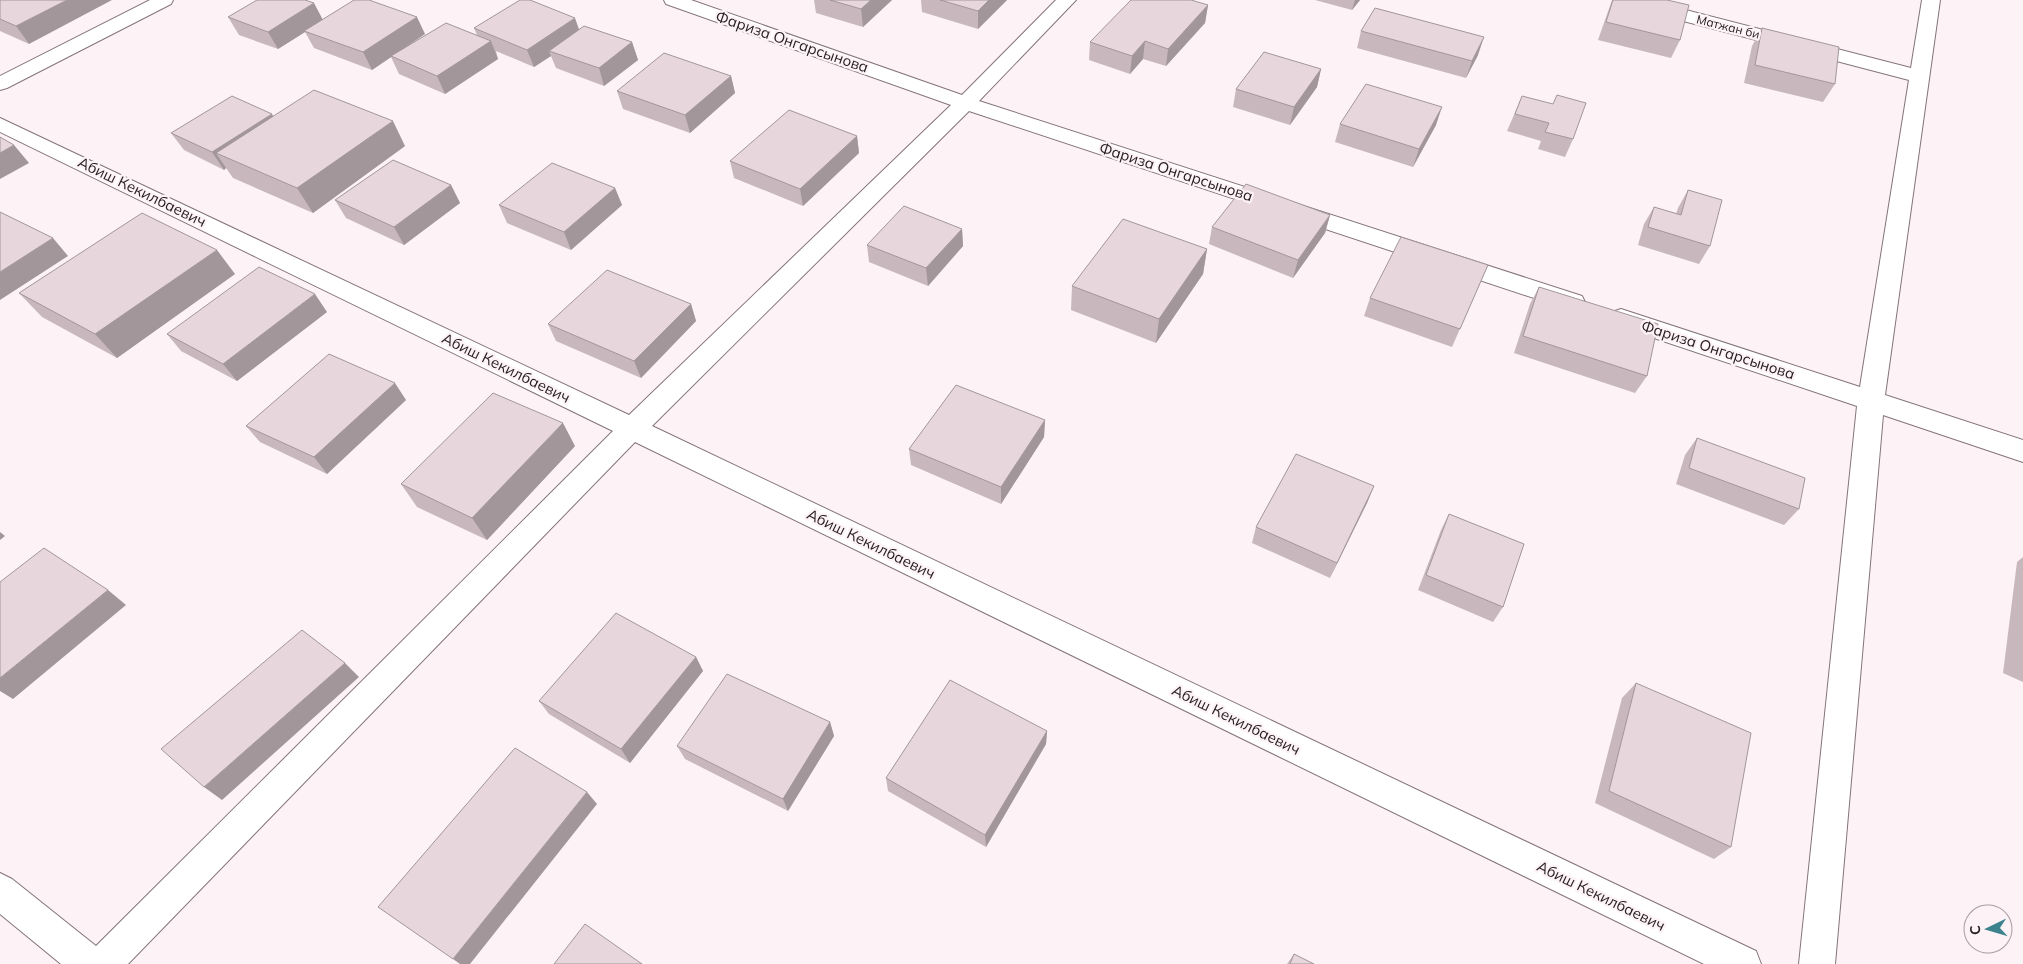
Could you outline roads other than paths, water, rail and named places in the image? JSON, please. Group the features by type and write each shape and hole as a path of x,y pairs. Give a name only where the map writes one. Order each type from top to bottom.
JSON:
{"street":[{"path":"0,84 164,0"},
{"name":"Фариза Онгарсынова","path":"673,0 965,103 2023,451"},
{"path":"103,964 632,429 965,103 1067,0"},
{"name":"Матжан би","path":"1625,0 1918,76"},
{"path":"1817,964 1872,400 1930,0"},
{"name":"Абиш Кекилбаевич","path":"0,124 1743,964"},
{"path":"0,891 90,964"}]}
